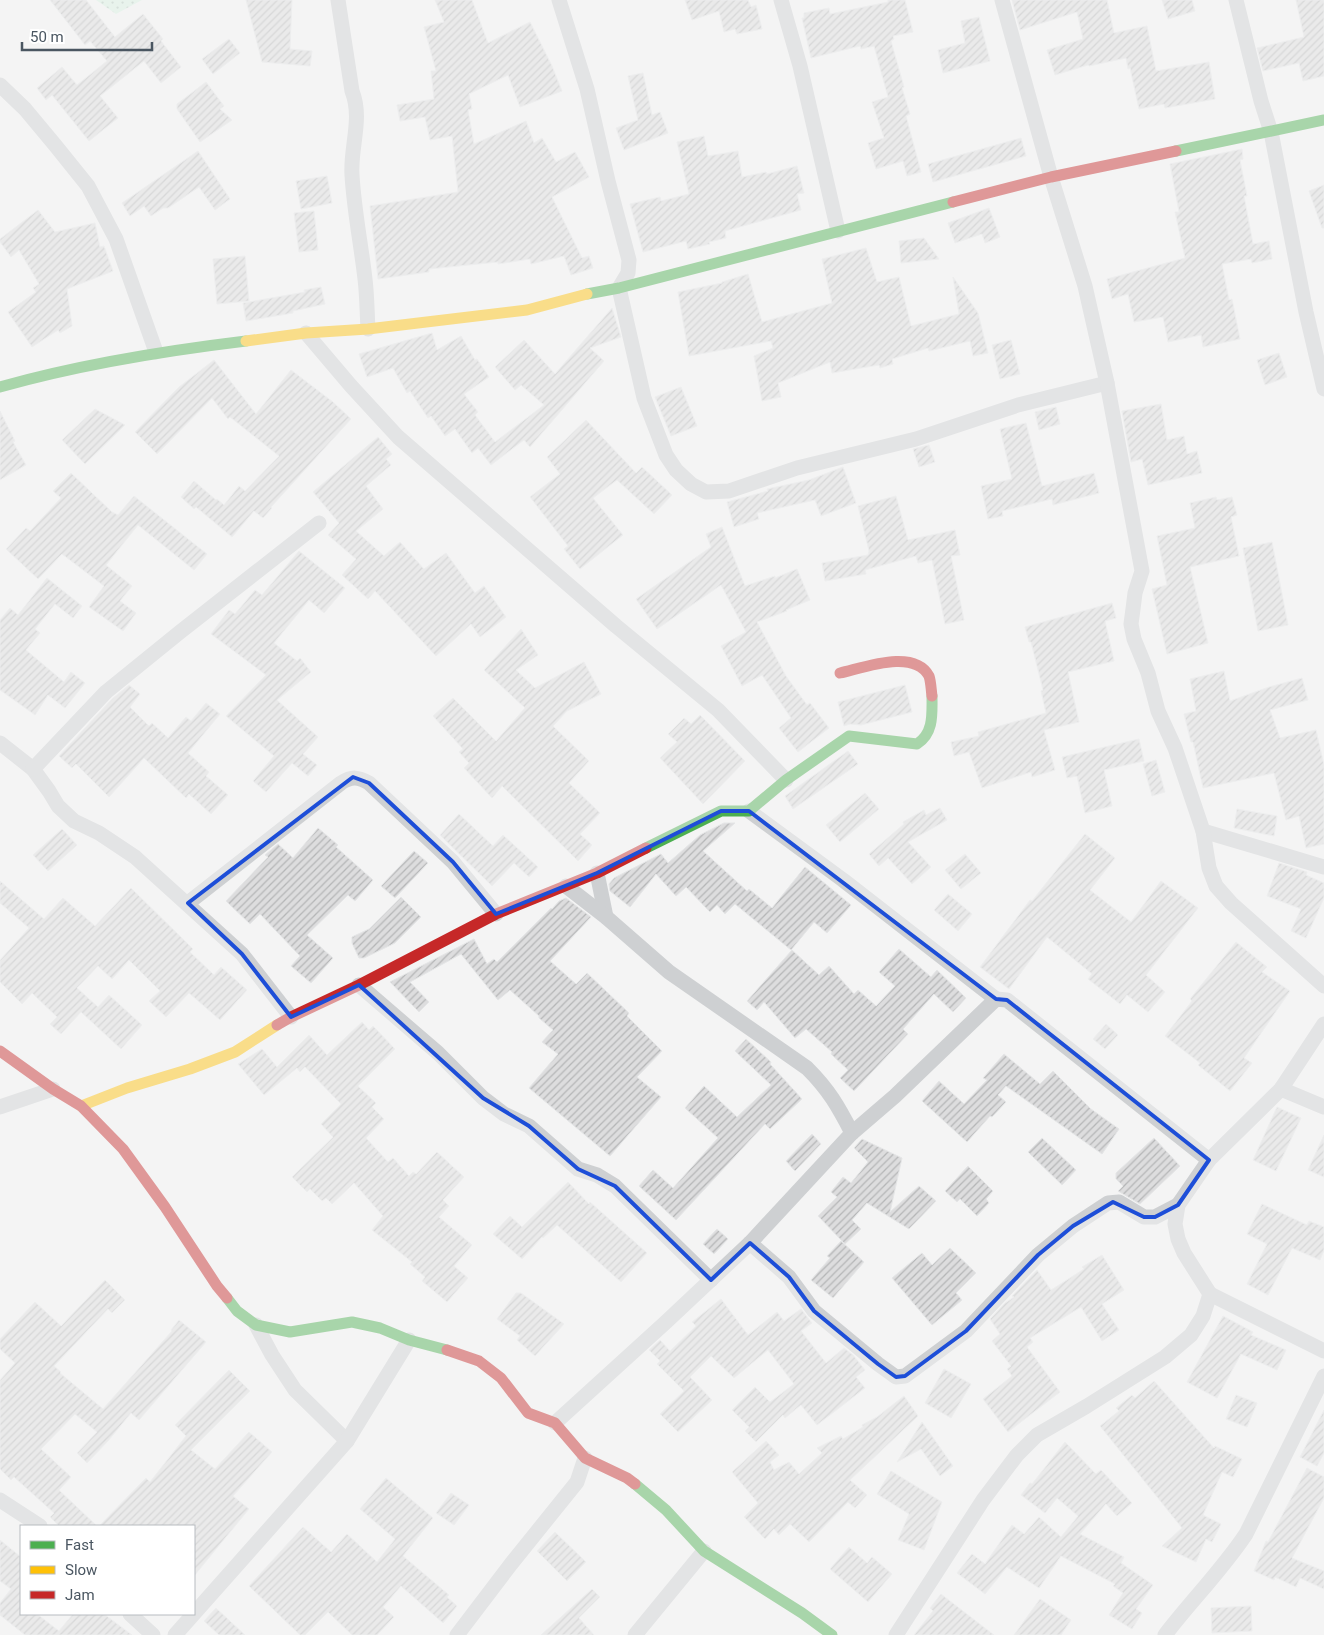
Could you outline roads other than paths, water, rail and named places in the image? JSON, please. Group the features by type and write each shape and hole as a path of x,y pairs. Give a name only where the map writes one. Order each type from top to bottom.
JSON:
{"street":[{"path":"338,0 352,92 357,102 352,174 365,280 368,329"},
{"path":"559,0 587,89 608,181 629,260 628,273 619,288 644,398 666,455 676,470 686,480 706,492 729,491 797,468 916,439 1018,405 1107,383"},
{"path":"781,0 800,66 838,231"},
{"path":"1002,0 1051,176 1085,286 1107,383 1142,571 1135,593 1132,616 1134,639 1148,673 1158,711 1175,748 1204,831 1209,868 1216,886 1231,903 1324,986"},
{"path":"1236,0 1261,101 1272,132 1306,312 1324,389"},
{"path":"0,85 31,116 88,186 116,239 156,352"},
{"path":"0,387 42,375 156,352 306,333 368,329 527,310 1051,176 1324,120"},
{"path":"306,333 351,386 398,436 616,626 718,710 786,780"},
{"path":"33,769 106,692 319,523"},
{"path":"749,811 786,780 849,736 917,744 927,737 931,725 931,707 929,678 923,670 912,663 898,660 840,673"},
{"path":"0,743 33,769 58,806 74,821 99,833 135,857 188,903 242,954 291,1017"},
{"path":"188,903 341,783 353,777 369,783 453,862 496,914"},
{"path":"81,1106 127,1088 190,1069 235,1052 291,1017 359,985 496,914 597,873 721,811 749,811 844,880 996,999 1007,1000 1209,1160"},
{"path":"1204,831 1324,867"},
{"path":"597,873 606,917"},
{"path":"566,886 606,917 669,972 807,1068 824,1084 852,1133"},
{"path":"359,985 438,1053 483,1098 504,1114 529,1126 578,1169 597,1175 615,1186 711,1280"},
{"path":"555,1423 750,1243 852,1133 895,1096 996,999"},
{"path":"1324,1024 1281,1089 1209,1160 1178,1205 1175,1224 1178,1239 1184,1253 1210,1294 1324,1351"},
{"path":"0,1051 53,1089 81,1106 123,1149 165,1207 217,1286 237,1311 256,1325 290,1332 352,1322 380,1328 408,1340 454,1352 479,1361 501,1378 528,1413 555,1423 585,1458 627,1478 666,1510 704,1551 802,1612 832,1635"},
{"path":"0,1106 53,1089"},
{"path":"1281,1089 1324,1107"},
{"path":"750,1243 789,1277 814,1310 878,1364 896,1376 905,1376 966,1331 1038,1255 1073,1226 1108,1203 1119,1202 1144,1217 1155,1217 1178,1205"},
{"path":"896,1635 983,1500 1017,1455 1038,1435 1088,1406 1165,1356 1191,1335 1203,1316 1210,1294"},
{"path":"256,1325 276,1362 295,1390 347,1440"},
{"path":"195,1612 347,1440 408,1340"},
{"path":"1165,1635 1197,1594 1233,1553 1246,1534 1324,1376"},
{"path":"457,1635 577,1482 585,1458"},
{"path":"577,1482 607,1469"},
{"path":"0,1500 38,1525"},
{"path":"635,1635 704,1551"},
{"path":"131,1615 154,1635"},
{"path":"175,1635 193,1615"}]}
